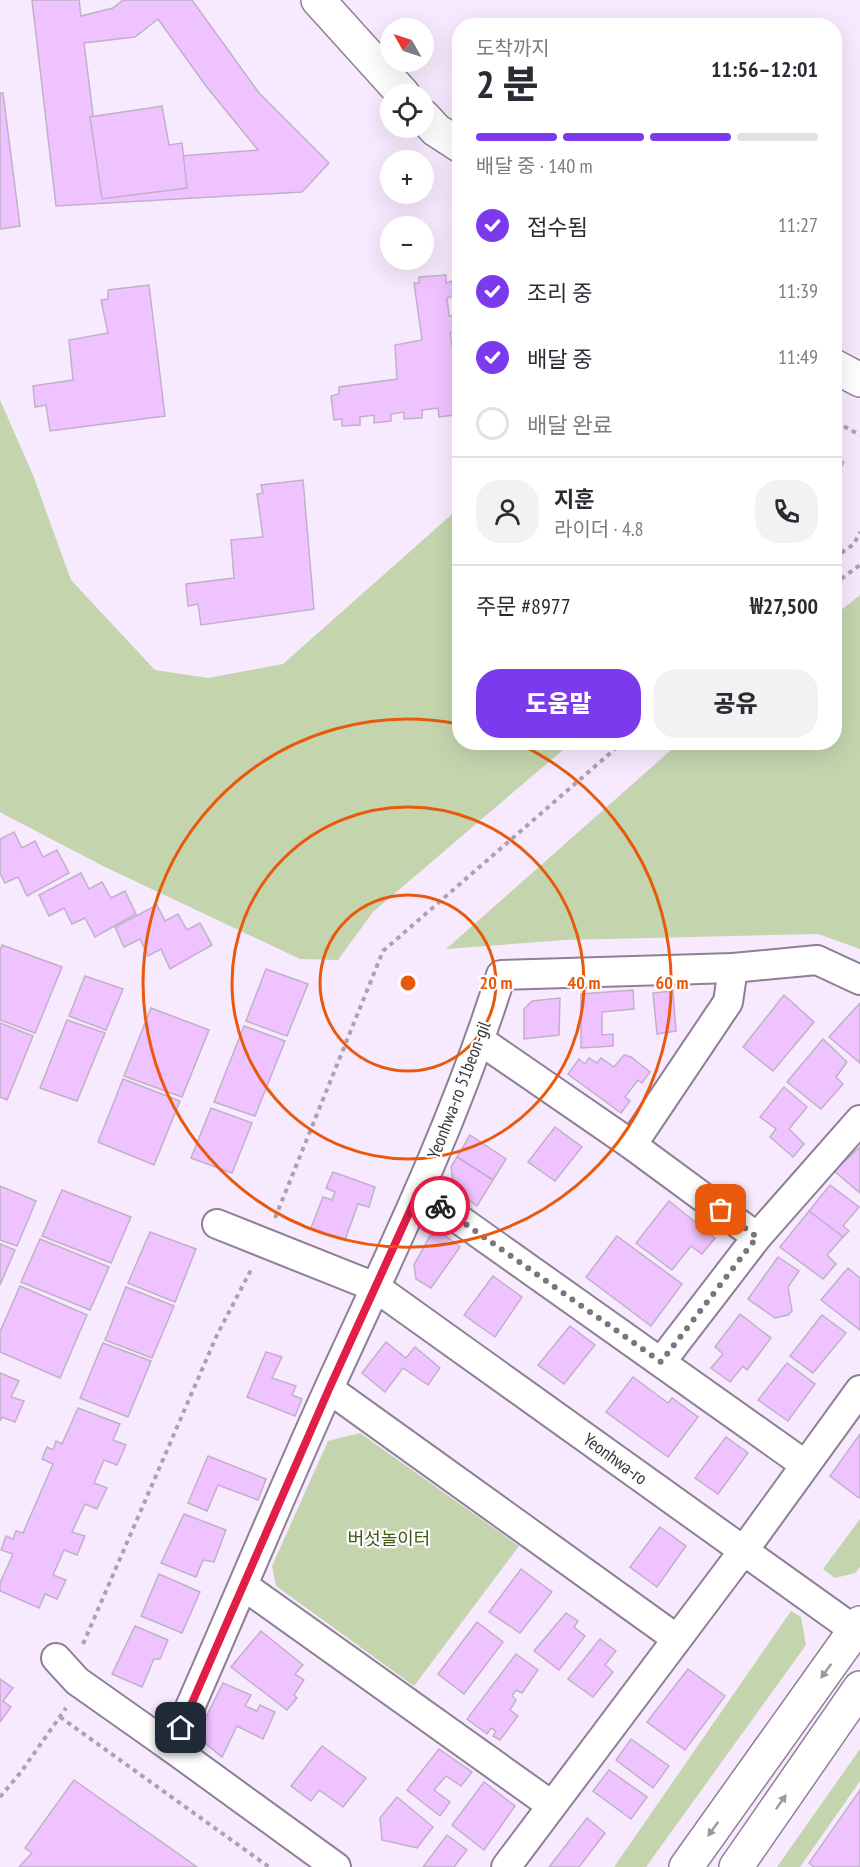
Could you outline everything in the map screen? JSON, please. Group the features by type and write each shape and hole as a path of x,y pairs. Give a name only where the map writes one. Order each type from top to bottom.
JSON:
{"street":[{"path":"318,0 394,84"},
{"path":"434,128 452,140"},
{"path":"842,370 860,380"},
{"name":"Yeonhwa-ro 51beon-gil","path":"172,1748 329,1389 419,1191 481,1041 501,975 733,968 817,960 860,980"},
{"path":"632,1145 728,1002 733,968"},
{"path":"481,1041 632,1145 757,1237"},
{"path":"661,1362 757,1237 860,1120"},
{"path":"419,1191 804,1464"},
{"name":"Yeonhwa-ro","path":"217,1224 375,1287 858,1630 686,1867"},
{"path":"329,1389 677,1639"},
{"path":"506,1867 744,1551 804,1464 860,1390"},
{"path":"244,1586 551,1805"},
{"path":"68,1653 77,1681 336,1867"},
{"path":"736,1867 860,1688"}],"path":[{"path":"842,425 860,435"},
{"path":"842,552 854,544 860,532"},
{"path":"842,578 860,565"},
{"path":"68,1653 217,1335 265,1243 383,951 614,750"},
{"path":"0,1797 68,1706"},
{"path":"60,1717 269,1867"}],"green space":[{"path":"0,400 33,475 71,580 155,670 208,678 283,664 452,514 452,750 563,750 373,912 338,960 300,959 103,866 0,812"},
{"path":"860,595 860,949 818,934 565,940 446,949 671,750 842,750 842,610"},
{"name":"버섯놀이터","path":"360,1433 519,1546 414,1686 276,1586 272,1566 328,1441"},
{"path":"860,1519 860,1567 855,1573 835,1578 823,1569"},
{"path":"791,1611 801,1617 806,1645 646,1867 614,1867"},
{"path":"860,1749 860,1781 800,1867 777,1867"}],"building":[{"path":"32,0 79,0 81,16 113,8 123,0 192,0 259,93 329,163 302,192 56,206","holes":["158,19 206,86 258,150 99,162 84,43 135,37"]},
{"path":"0,93 3,93 20,226 0,229"},
{"path":"162,106 169,145 182,143 187,188 102,199 90,117"},
{"path":"446,275 446,283 452,281 452,297 447,298 449,316 452,316 452,332 450,333 452,415 439,417 438,408 422,410 422,418 404,419 404,412 391,414 391,421 374,423 374,415 360,417 360,425 342,426 342,419 334,420 331,396 339,394 339,387 397,379 395,345 422,340 414,283 419,283 419,277"},
{"path":"149,285 165,416 50,431 46,405 35,407 33,386 73,380 69,340 108,333 101,300 108,299 108,290"},
{"path":"303,480 314,609 201,625 198,604 188,606 186,584 234,578 231,540 263,537 257,494 263,493 261,485"},
{"path":"14,832 22,848 35,841 43,857 57,850 69,873 27,896 18,877 5,883 0,873 0,839"},
{"path":"81,873 89,889 102,882 111,898 125,891 136,914 95,937 85,918 72,924 64,908 49,916 39,895"},
{"path":"157,905 165,921 178,914 187,930 200,923 212,945 170,969 161,949 148,956 140,939 124,947 115,927"},
{"path":"2,945 62,967 35,1033 0,1020 0,951"},
{"path":"266,969 308,984 287,1036 246,1021"},
{"path":"85,976 123,989 106,1030 69,1016"},
{"path":"633,990 634,1009 602,1012 602,1035 613,1034 613,1046 581,1048 581,994"},
{"path":"673,991 676,1031 657,1034 653,993"},
{"path":"784,995 814,1022 773,1071 743,1047"},
{"path":"560,998 559,1035 524,1039 524,1009 532,1001"},
{"path":"860,1003 860,1063 829,1037"},
{"path":"151,1008 209,1030 182,1097 124,1076"},
{"path":"67,1020 105,1033 77,1101 40,1088"},
{"path":"0,1023 33,1036 7,1100 0,1097"},
{"path":"244,1026 285,1041 255,1116 214,1102"},
{"path":"823,1039 847,1062 836,1077 843,1084 821,1109 787,1082"},
{"path":"624,1055 631,1057 650,1072 642,1083 638,1080 625,1097 630,1101 621,1113 568,1074 579,1059 585,1064 589,1058 597,1063 601,1058 614,1067"},
{"path":"123,1079 180,1101 154,1165 98,1142"},
{"path":"784,1087 807,1107 789,1129 804,1144 793,1157 770,1137 776,1129 760,1117"},
{"path":"211,1108 252,1123 232,1173 191,1158"},
{"path":"555,1127 582,1147 555,1181 528,1162"},
{"path":"470,1135 506,1159 493,1180 457,1157"},
{"path":"860,1147 860,1193 834,1171"},
{"path":"457,1157 493,1180 477,1206 454,1189 451,1167"},
{"path":"333,1172 375,1187 369,1207 358,1204 345,1240 311,1228 323,1197 332,1200 335,1192 326,1188"},
{"path":"830,1185 859,1207 843,1226 849,1231 843,1237 809,1211"},
{"path":"0,1186 36,1201 17,1246 0,1240"},
{"path":"62,1190 131,1217 111,1263 42,1236"},
{"path":"669,1201 715,1238 702,1254 691,1246 672,1270 636,1243"},
{"path":"809,1211 843,1237 827,1255 836,1264 823,1279 780,1247"},
{"path":"150,1232 196,1249 175,1302 128,1283"},
{"path":"443,1234 460,1247 431,1288 416,1279 414,1265 430,1236"},
{"path":"617,1236 682,1284 651,1326 586,1277"},
{"path":"40,1239 109,1267 90,1310 21,1282"},
{"path":"0,1244 15,1250 0,1285"},
{"path":"778,1257 799,1271 788,1287 792,1311 788,1315 775,1318 748,1299"},
{"path":"848,1268 860,1278 860,1330 821,1300"},
{"path":"493,1276 522,1297 495,1337 464,1315"},
{"path":"20,1286 87,1315 60,1378 0,1352 0,1332"},
{"path":"126,1287 174,1306 152,1358 105,1340"},
{"path":"740,1314 771,1338 747,1370 743,1366 730,1382 711,1368 723,1354 715,1347"},
{"path":"822,1315 846,1333 813,1373 790,1356"},
{"path":"570,1326 595,1345 564,1384 538,1365"},
{"path":"386,1342 406,1358 415,1347 440,1368 428,1385 403,1368 385,1392 362,1373"},
{"path":"103,1343 151,1361 128,1417 80,1398"},
{"path":"266,1352 282,1357 272,1378 296,1386 292,1395 302,1399 295,1416 247,1397"},
{"path":"787,1363 815,1384 788,1421 758,1400"},
{"path":"0,1373 19,1381 11,1397 24,1401 15,1422 2,1417 0,1421"},
{"path":"633,1377 668,1403 672,1398 698,1417 668,1457 606,1412"},
{"path":"78,1408 120,1424 113,1440 126,1445 117,1465 104,1460 94,1483 107,1488 97,1509 85,1504 72,1532 85,1536 77,1555 64,1550 53,1575 66,1580 57,1599 45,1594 39,1608 0,1591 0,1583 13,1554 1,1550 6,1536 13,1539 16,1531 23,1533 53,1464 42,1459 47,1447 53,1450 56,1441 62,1444"},
{"path":"860,1434 860,1497 859,1498 830,1476"},
{"path":"726,1437 748,1453 718,1494 695,1478"},
{"path":"208,1456 266,1479 258,1500 218,1485 207,1511 188,1503"},
{"path":"184,1514 226,1530 214,1562 203,1560 196,1577 161,1563"},
{"path":"660,1527 686,1546 657,1587 630,1567"},
{"path":"521,1569 552,1592 520,1633 489,1612"},
{"path":"159,1574 200,1592 182,1633 141,1616"},
{"path":"566,1613 578,1621 574,1627 585,1636 559,1670 534,1651"},
{"path":"477,1622 503,1642 464,1694 438,1674"},
{"path":"135,1626 168,1640 160,1659 154,1659 142,1687 112,1674"},
{"path":"261,1631 303,1665 295,1674 304,1680 294,1695 297,1698 287,1710 231,1667"},
{"path":"600,1639 616,1651 605,1665 613,1672 593,1697 568,1679"},
{"path":"516,1654 538,1670 522,1693 516,1690 512,1696 516,1700 510,1710 518,1716 500,1740 493,1736 496,1731 491,1728 487,1734 467,1719"},
{"path":"688,1669 725,1696 685,1750 647,1722"},
{"path":"0,1679 13,1688 3,1701 11,1707 0,1722"},
{"path":"223,1683 251,1695 245,1706 257,1711 260,1705 275,1712 263,1739 237,1726 222,1757 205,1743 201,1727"},
{"path":"631,1739 669,1766 653,1788 616,1760"},
{"path":"322,1746 366,1778 343,1807 319,1790 311,1801 291,1786"},
{"path":"439,1749 472,1772 461,1786 446,1776 434,1790 450,1802 440,1816 407,1790"},
{"path":"609,1770 647,1797 631,1819 593,1791"},
{"path":"74,1780 197,1867 19,1867 32,1853 25,1848"},
{"path":"484,1782 515,1806 484,1850 452,1825"},
{"path":"860,1790 860,1867 814,1867 809,1863"},
{"path":"397,1797 433,1827 417,1848 382,1840 380,1818"},
{"path":"587,1818 605,1833 579,1867 549,1867"},
{"path":"447,1835 467,1850 454,1867 423,1867"}],"way so far":[{"path":"440,1206 661,1362 757,1237 721,1210"}],"route":[{"path":"181,1728 329,1389 419,1191 440,1206"}]}
